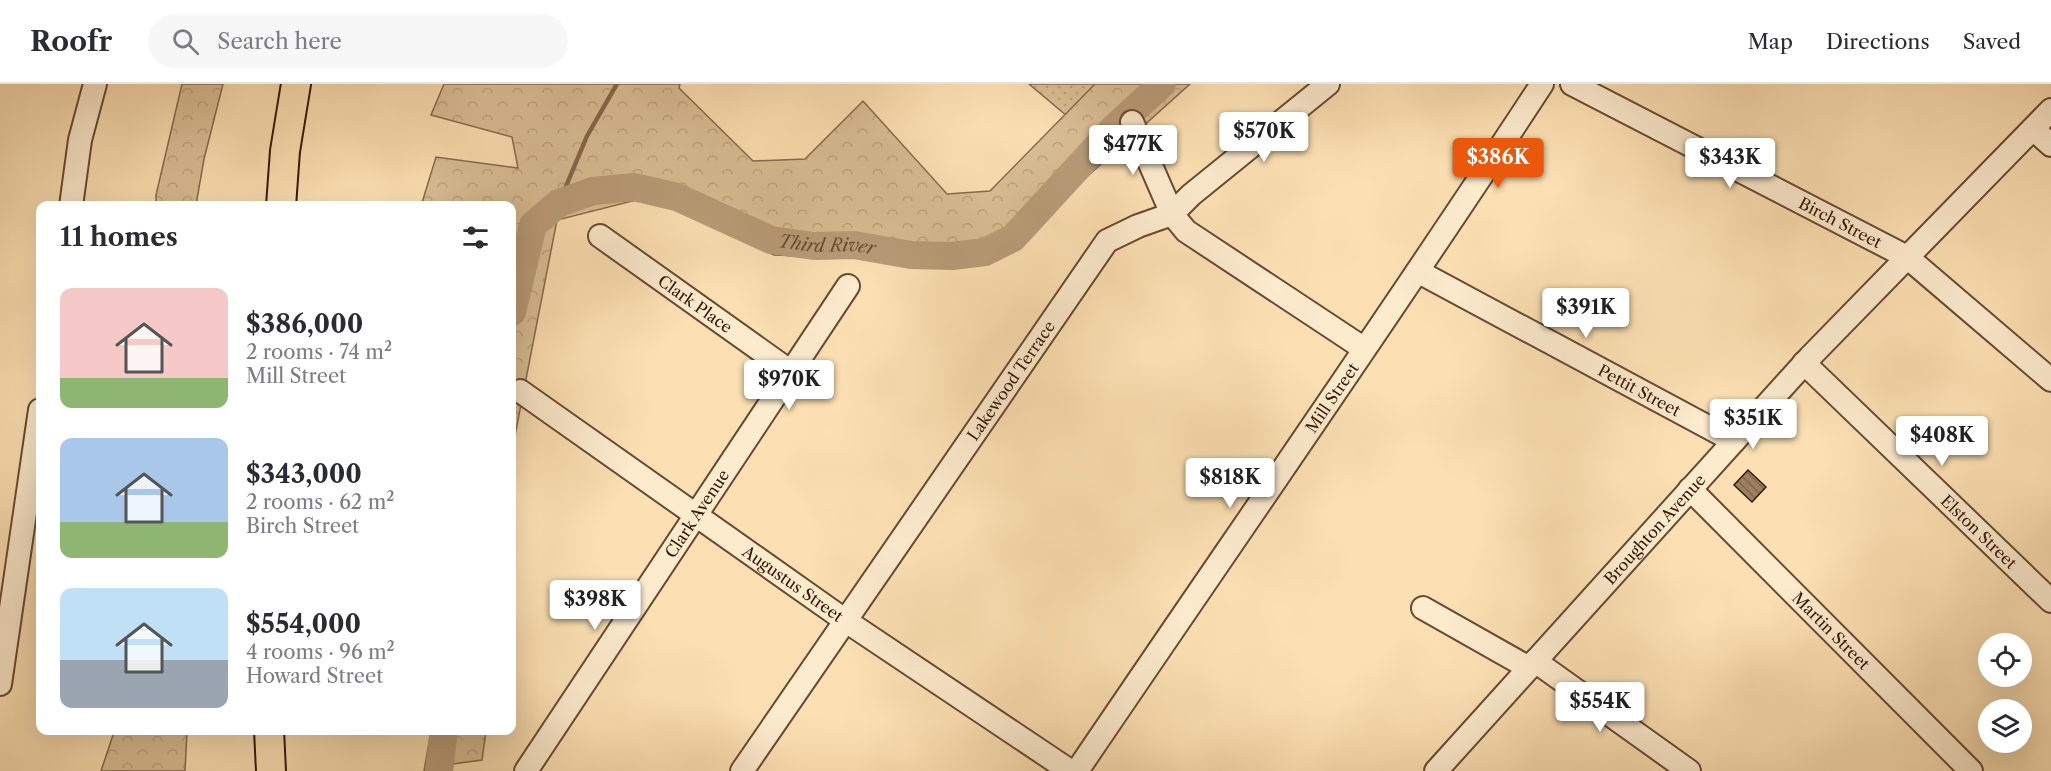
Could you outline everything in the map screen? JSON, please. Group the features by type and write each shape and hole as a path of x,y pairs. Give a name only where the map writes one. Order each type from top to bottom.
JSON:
{"main road":[{"path":"281,201 285,152 296,84"},
{"path":"268,735 271,771"}],"street":[{"path":"72,201 80,140 95,84"},
{"path":"1172,214 1191,195 1328,84"},
{"name":"Mill Street","path":"1077,771 1363,348 1419,272 1542,84"},
{"name":"Birch Street","path":"1572,84 1907,257 2051,380"},
{"name":"Broughton Avenue","path":"1436,771 1804,363 2051,110"},
{"path":"1132,122 1172,214 1186,231 1363,348"},
{"path":"2033,129 2051,145"},
{"name":"Lakewood Terrace","path":"747,769 1107,241 1138,225 1172,214"},
{"name":"Clark Place","path":"600,236 791,372"},
{"name":"Pettit Street","path":"1419,272 1734,441"},
{"name":"Clark Avenue","path":"526,771 848,286"},
{"name":"Elston Street","path":"1804,363 2051,601"},
{"name":"Augustus Street","path":"520,392 697,514 846,621 1070,771"},
{"path":"0,684 36,437"},
{"name":"Martin Street","path":"1690,489 1971,771"},
{"path":"1423,608 1532,664 1689,771"}],"green space":[{"path":"182,84 223,84 204,159 197,201 156,201"},
{"path":"444,84 680,84 679,88 753,161 805,159 863,101 947,194 990,191 1095,84 1190,84 991,263 774,255 648,197 557,220 516,430 516,201 423,201 436,157 518,168 512,137 431,115"},
{"path":"1029,84 1124,84 1080,127"},
{"path":"113,735 187,735 185,771 101,771"},
{"path":"430,735 485,735 482,760 453,764 452,771 424,771"}],"building":[{"path":"1748,470 1766,487 1752,502 1734,485"}],"waterway":[{"path":"559,203 587,136 617,84"},
{"name":"Third River","path":"516,295 533,225 559,203 593,191 634,187 677,197 771,240 814,246 854,245 911,255 952,256 985,252 1013,238 1115,127 1162,84"},
{"name":"Third River","path":"439,771 443,735"}]}
